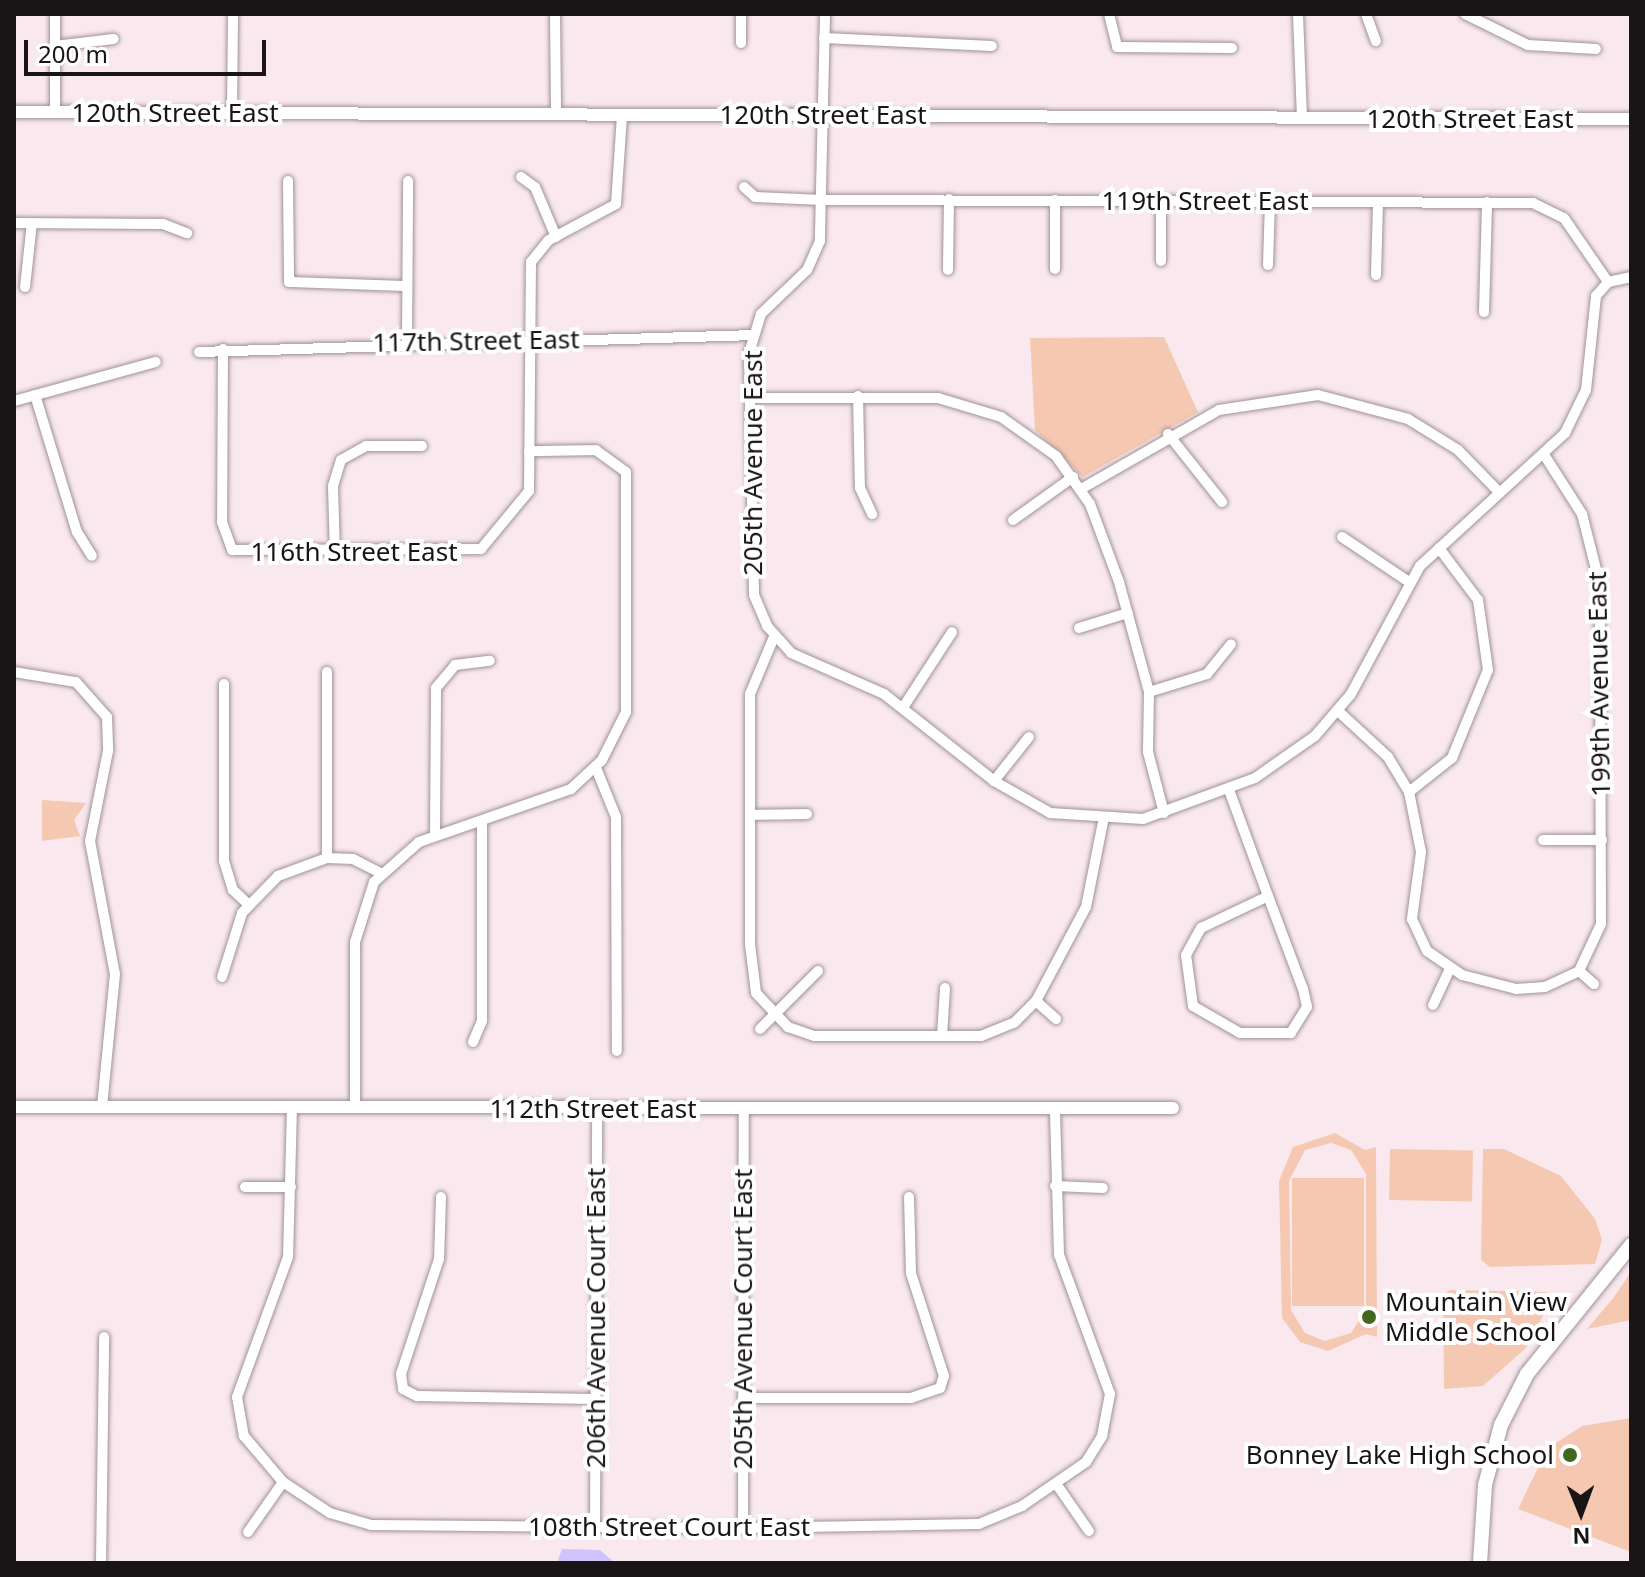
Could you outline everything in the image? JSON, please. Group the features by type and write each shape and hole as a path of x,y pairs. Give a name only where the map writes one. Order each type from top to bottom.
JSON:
{"main road":[{"path":"1480,1563 1485,1485 1511,1403 1631,1245"}],"street":[{"path":"55,14 55,112"},
{"path":"232,113 233,14"},
{"path":"555,14 556,114"},
{"path":"741,14 741,43"},
{"name":"205th Avenue East","path":"774,637 750,574 749,398 754,335 770,301 812,262 822,200 825,14"},
{"path":"1109,14 1113,44 1232,48"},
{"path":"1298,14 1302,118"},
{"path":"1366,14 1376,41"},
{"path":"1465,14 1528,45 1596,49"},
{"path":"824,38 992,46"},
{"path":"55,46 114,39"},
{"name":"120th Street East","path":"14,112 1631,119"},
{"path":"355,1107 355,942 380,873 435,835 552,799 596,768 628,700 629,482 621,465 596,450 529,451 531,262 556,237 616,204 622,115"},
{"path":"521,177 535,187 556,237"},
{"path":"288,181 289,282 406,286"},
{"path":"407,343 408,181"},
{"name":"119th Street East","path":"744,187 755,197 822,200 1487,202 1558,213 1608,282"},
{"path":"948,270 949,199"},
{"path":"1055,200 1055,269"},
{"path":"1161,202 1161,261"},
{"path":"1268,265 1270,202"},
{"path":"1376,275 1378,202"},
{"path":"1484,312 1487,202"},
{"path":"14,223 163,224 187,233"},
{"path":"25,287 32,223"},
{"path":"1103,822 1086,907 1036,1001 998,1031 942,1036 814,1036 774,1015 753,984 750,694 774,637 801,660 904,706 994,781 1050,813 1103,822 1164,813 1229,790 1297,752 1338,711 1409,582 1439,548 1543,453 1583,402 1591,310 1608,282 1631,277"},
{"name":"117th Street East","path":"199,352 407,343 754,335"},
{"name":"116th Street East","path":"223,349 228,546 335,554 481,549 524,506 529,451"},
{"path":"14,401 156,362"},
{"path":"35,395 77,532 92,556"},
{"path":"858,396 860,488 872,514"},
{"path":"749,398 921,396 986,410 1036,438 1081,489 1128,613 1149,692 1148,752 1164,813"},
{"path":"1081,489 1168,434 1249,400 1341,398 1429,431 1500,493"},
{"path":"1168,434 1222,502"},
{"path":"335,554 333,486 341,460 366,446 422,446"},
{"name":"199th Avenue East","path":"1543,453 1582,514 1599,574 1601,924 1579,971"},
{"path":"1013,520 1073,477"},
{"path":"1342,537 1409,582"},
{"path":"1409,792 1447,765 1488,670 1478,600 1439,548"},
{"path":"1079,628 1128,613"},
{"path":"904,706 952,632"},
{"path":"1149,692 1207,674 1231,644"},
{"path":"435,835 436,688 455,665 490,661"},
{"path":"14,672 67,678 98,701 109,739 90,854 115,974 102,1107"},
{"path":"327,672 327,858"},
{"path":"224,684 224,861 233,890 248,904"},
{"path":"1338,711 1388,757 1409,792 1421,852 1414,928 1427,951 1450,969 1531,989 1579,971 1594,984"},
{"path":"994,781 1029,737"},
{"path":"596,768 616,817 617,1051"},
{"path":"1229,790 1305,995 1300,1027 1277,1034 1229,1030 1203,1017 1187,991 1186,955 1197,932 1268,896"},
{"path":"750,815 807,814"},
{"path":"473,1042 482,1021 482,821"},
{"path":"1543,840 1602,840"},
{"path":"222,977 223,956 248,904 278,876 327,858 353,859 380,873"},
{"path":"1433,1005 1450,969"},
{"path":"760,1029 818,971"},
{"path":"942,1036 945,988"},
{"path":"1036,1001 1056,1019"},
{"name":"112th Street East","path":"14,1107 1173,1108"},
{"name":"108th Street Court East","path":"292,1107 288,1257 237,1397 244,1436 283,1482 330,1513 371,1525 743,1528 968,1526 1057,1485 1095,1449 1110,1394 1064,1277 1055,1186 1055,1108"},
{"name":"206th Avenue Court East","path":"595,1527 597,1109"},
{"name":"205th Avenue Court East","path":"743,1528 744,1110"},
{"path":"1055,1186 1103,1188"},
{"path":"245,1187 291,1187"},
{"path":"441,1197 439,1259 401,1386 417,1396 595,1399"},
{"path":"743,1398 911,1398 937,1390 944,1376 911,1273 909,1197"},
{"path":"101,1563 104,1337"},
{"path":"248,1532 283,1482"},
{"path":"1057,1485 1089,1531"}],"shaded area":[{"path":"1164,337 1198,412 1083,477 1035,430 1030,338"},
{"path":"42,800 86,803 74,820 80,836 42,841"},
{"path":"1335,1133 1365,1150 1376,1147 1377,1337 1366,1334 1328,1351 1300,1342 1282,1318 1279,1181 1293,1147","holes":["1331,1143 1351,1150 1366,1174 1366,1309 1351,1333 1325,1341 1305,1333 1291,1310 1289,1181 1305,1150"]},
{"path":"1390,1149 1473,1150 1472,1201 1389,1200"},
{"path":"1483,1149 1504,1149 1561,1176 1595,1219 1602,1240 1595,1264 1490,1267 1481,1260"},
{"path":"1292,1178 1364,1178 1364,1306 1292,1306"},
{"path":"1631,1272 1631,1320 1587,1329 1614,1297"},
{"path":"1450,1290 1547,1292 1548,1306 1526,1348 1483,1386 1444,1389 1443,1295"},
{"path":"1631,1418 1631,1552 1518,1509 1547,1449 1582,1426"},
{"path":"562,1549 600,1550 615,1563 557,1563"}],"place":[{"name":"Mountain View Middle School","path":"1369,1317"},
{"name":"Bonney Lake High School","path":"1570,1455"}]}
